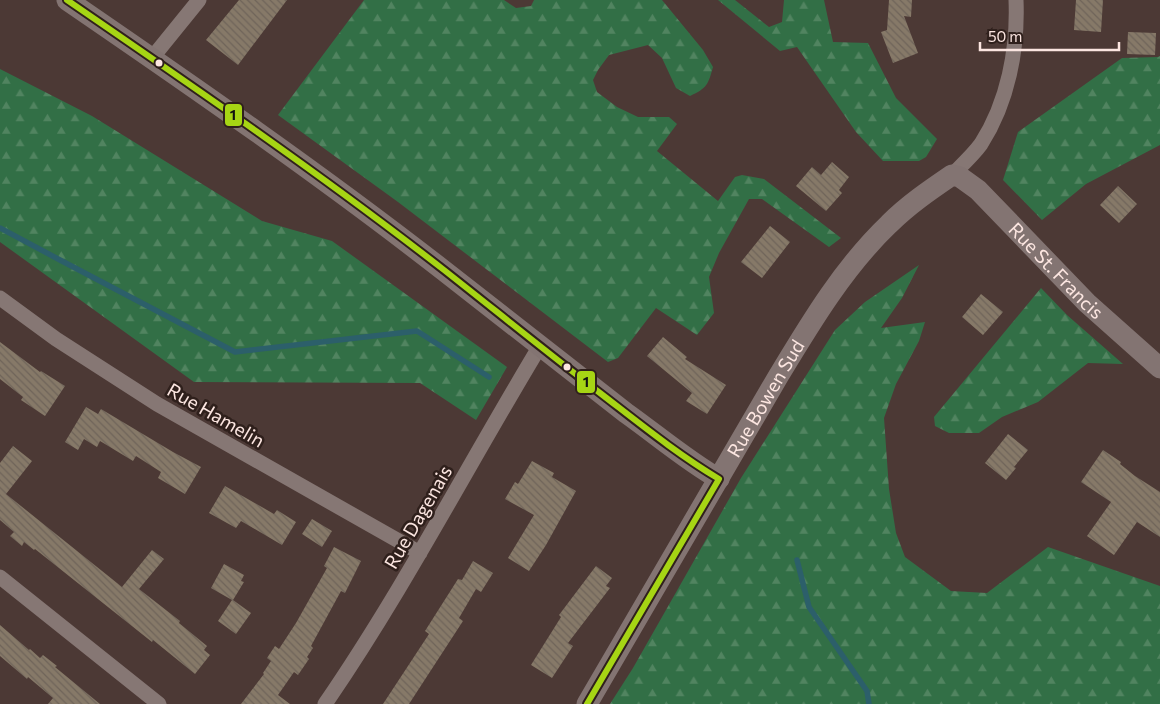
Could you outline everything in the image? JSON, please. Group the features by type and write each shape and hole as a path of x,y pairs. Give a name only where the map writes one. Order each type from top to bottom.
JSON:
{"street":[{"path":"66,0 224,107 331,185 603,396 698,467 719,479"},
{"path":"152,58 199,0"},
{"path":"952,175 980,145 1000,106 1013,61 1016,0"},
{"name":"Rue St. Francis","path":"952,175 960,176 978,190 1087,303 1160,368"},
{"name":"Rue Bowen Sud","path":"587,704 779,375 830,295 888,224 908,206 952,175"},
{"name":"Rue Hamelin","path":"0,298 56,339 156,404 420,553"},
{"name":"Rue Dagenais","path":"325,704 379,621 420,553 540,346"},
{"path":"0,576 159,704"}],"green space":[{"path":"364,0 504,0 516,8 531,6 534,0 662,0 703,50 713,67 706,85 700,91 690,96 676,88 662,58 648,45 609,55 593,80 597,92 617,107 638,117 669,117 677,124 657,151 718,201 735,177 742,175 764,179 841,238 829,247 762,199 749,199 719,253 709,277 714,313 697,335 656,308 618,358 608,362 398,202 278,115"},
{"path":"718,0 735,0 769,27 782,22 784,0 824,0 833,42 868,43 896,98 937,139 926,157 919,161 883,161 856,132 797,47 780,51"},
{"path":"1160,56 1160,145 1086,184 1042,220 1003,180 1018,132 1122,58"},
{"path":"0,69 92,116 262,221 332,241 507,367 476,420 420,383 194,382 0,242"},
{"path":"919,265 902,298 881,328 925,322 919,341 896,384 884,418 889,489 896,533 905,557 951,591 987,593 1048,547 1160,586 1160,704 610,704 633,668 741,478 835,330 865,302"},
{"path":"1041,288 1067,315 1123,364 1088,363 1038,402 1002,417 979,433 949,433 935,426 934,417"}],"building":[{"path":"239,0 287,0 238,65 206,40"},
{"path":"889,0 912,0 911,17 904,16 918,53 893,63 881,32 887,30"},
{"path":"1076,0 1103,0 1101,32 1074,30"},
{"path":"1128,32 1156,33 1155,55 1127,54"},
{"path":"832,162 849,177 839,190 842,193 826,211 796,186 812,167 821,175"},
{"path":"1118,186 1137,204 1119,223 1100,205"},
{"path":"770,226 790,242 762,278 741,262"},
{"path":"981,294 1003,312 983,335 962,317"},
{"path":"663,337 687,357 685,359 726,385 707,414 686,401 692,393 647,356"},
{"path":"0,342 40,372 65,386 45,416 21,400 23,397 0,379"},
{"path":"86,407 98,414 101,409 201,467 185,494 158,478 161,472 136,456 133,461 100,441 97,447 84,439 78,450 65,442"},
{"path":"1008,434 1028,450 1006,480 985,463"},
{"path":"13,446 32,461 6,494 122,587 152,550 164,559 139,589 180,621 179,623 207,646 204,650 210,655 195,674 35,549 24,542 22,546 10,536 14,532 0,520 0,463"},
{"path":"1103,450 1121,462 1120,464 1135,476 1160,492 1160,537 1137,522 1114,555 1087,536 1111,502 1081,482"},
{"path":"532,461 554,473 552,477 576,491 529,571 508,558 534,515 505,499 515,482 518,484"},
{"path":"225,486 274,514 277,510 296,522 282,545 241,521 236,528 209,513"},
{"path":"312,519 332,531 322,547 302,534"},
{"path":"334,547 361,561 345,593 341,591 311,646 313,648 307,657 309,659 298,675 294,672 278,695 290,704 241,704 264,674 271,661 267,658 275,646 279,649 296,623 327,568 324,566"},
{"path":"473,561 493,573 481,592 476,589 459,618 463,621 409,704 383,704 429,634 425,631 458,579 462,580"},
{"path":"224,564 244,575 241,581 244,582 233,600 251,613 236,634 218,621 232,600 211,588"},
{"path":"596,566 612,578 606,586 610,588 568,643 573,646 552,678 531,665 561,617 559,615"},
{"path":"0,625 40,658 43,655 57,666 55,667 100,704 48,704 53,698 0,656"}],"waterway":[{"path":"0,228 235,352 417,331 489,377"},
{"path":"797,560 809,607 867,691 869,704"}],"transit line":[{"name":"1","path":"67,0 305,166 444,270 644,427 719,479"},
{"name":"1","path":"587,704 719,479"}]}
